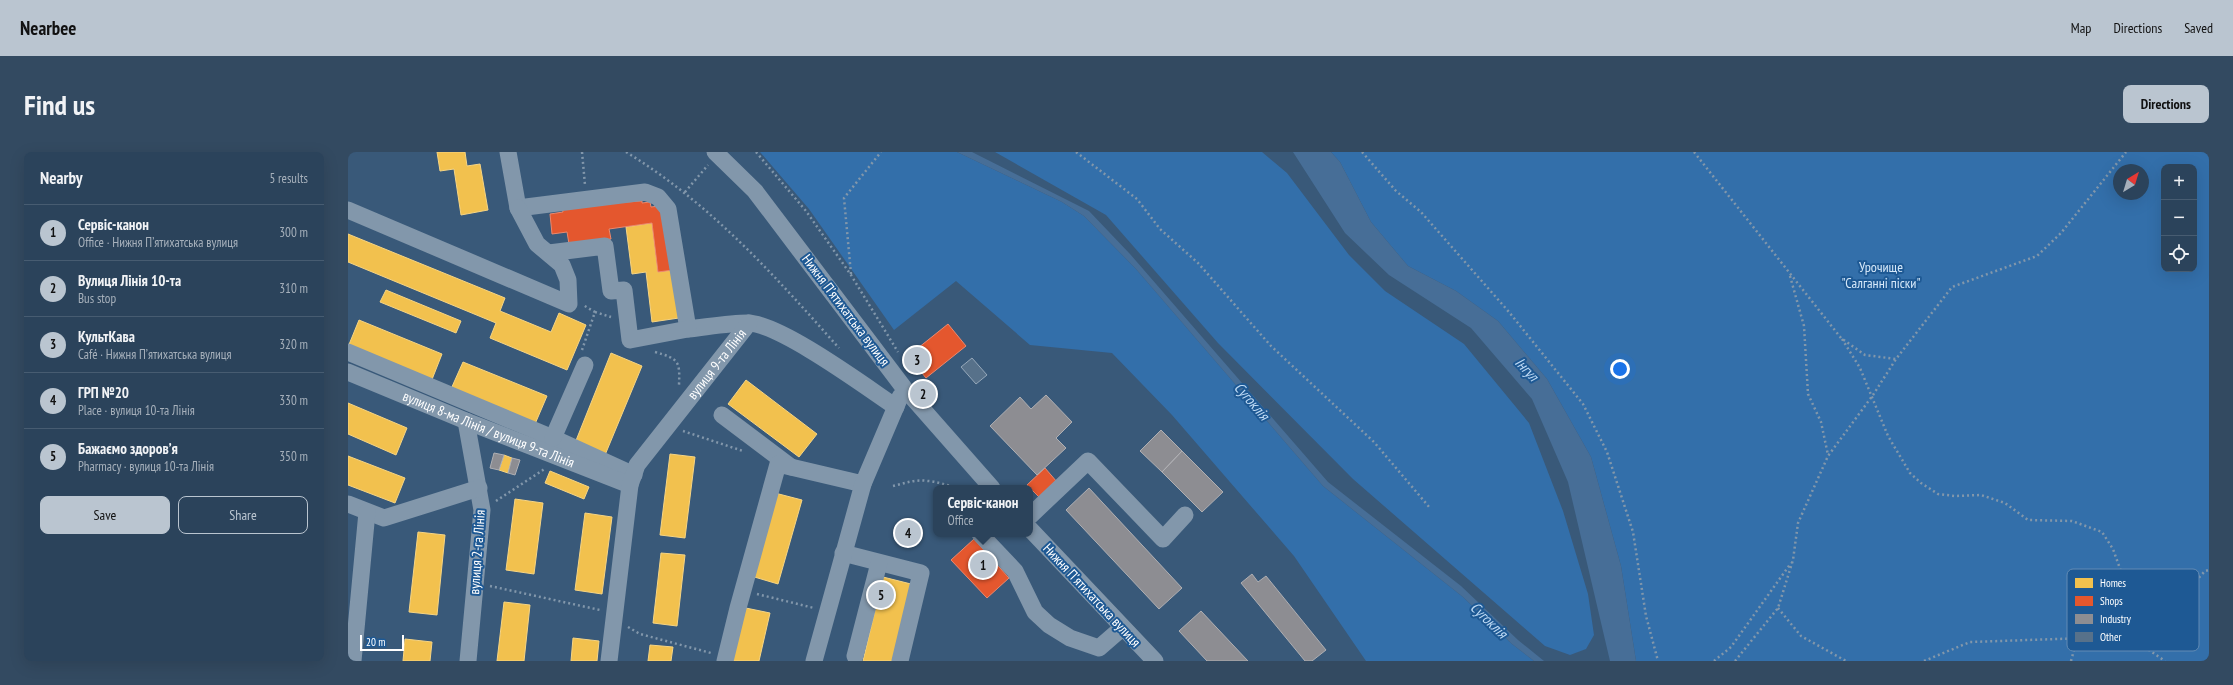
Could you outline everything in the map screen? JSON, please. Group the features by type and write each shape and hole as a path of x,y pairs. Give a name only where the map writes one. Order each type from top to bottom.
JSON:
{"street":[{"path":"348,210 376,215 569,304 568,280 562,265 537,244 518,208 508,152"},
{"name":"Нижня Пʼятихатська вулиця","path":"716,153 755,191 904,388 989,485"},
{"path":"518,208 645,192 658,197 668,209 688,329"},
{"path":"549,253 605,246 611,291 624,290 630,340 688,329 749,323"},
{"name":"вулиця 9-та Лінія","path":"632,480 637,466 749,323 780,334 817,355 896,407"},
{"path":"348,352 553,438 632,480 609,661"},
{"path":"553,438 585,365"},
{"name":"вулиця 8-ма Лінія / вулиця 9-та Лінія","path":"348,372 560,459 632,480"},
{"path":"814,661 826,611 864,484 904,388"},
{"path":"722,415 792,467"},
{"name":"вулиця 2-га Лінія","path":"466,421 482,510 468,661"},
{"path":"1033,513 1088,461 1164,538 1185,515"},
{"path":"725,661 778,464 864,484"},
{"path":"348,504 384,518 479,488"},
{"path":"353,661 367,512"},
{"name":"Нижня Пʼятихатська вулиця","path":"1033,532 1122,628 1155,661"},
{"path":"983,537 1015,571 1035,612 1049,625 1098,654 1122,628"},
{"path":"843,553 921,573 900,661"},
{"path":"855,656 878,563"}],"path":[{"path":"582,152 584,182"},
{"path":"626,152 685,192 708,211 765,267 843,353"},
{"path":"756,152 806,211 851,275 899,354"},
{"path":"851,275 844,198 881,152"},
{"path":"1076,152 1137,199 1160,229 1198,263 1271,346 1374,442 1430,508"},
{"path":"1362,152 1396,191 1421,212 1509,312 1583,404 1607,452 1633,532 1646,616 1658,661"},
{"path":"1694,152 1842,338 1860,368 1873,395 1888,436 1910,473 1938,494 1955,496 1981,495 2005,503 2028,520 2072,521 2102,532 2113,548 2120,569"},
{"path":"1735,661 1778,608 1793,560 1798,522 1828,456 1873,395 1896,359 1915,337 1930,313 1952,287 2037,256 2061,233 2126,152"},
{"path":"685,192 716,153"},
{"path":"1789,273 1804,326 1808,394 1821,422 1828,456"},
{"path":"569,296 596,312 582,348 585,365"},
{"path":"1842,338 1865,355 1896,359"},
{"path":"669,427 750,454"},
{"path":"482,510 560,459"},
{"path":"894,486 911,481 928,480 944,485"},
{"path":"1714,661 1731,647 1793,560"},
{"path":"2199,578 2205,571 2209,570"},
{"path":"475,583 598,609 640,634 705,651"},
{"path":"743,591 826,611"},
{"path":"1778,608 1801,636 1846,661"},
{"path":"1924,661 1970,642 2067,639"},
{"path":"2071,661 2074,651"},
{"path":"2150,651 2165,661"}],"green space":[{"path":"760,152 957,152 1062,202 1084,216 1136,269 1323,486 1463,597 1512,644 1534,661 1366,661 1294,556 1172,415 1112,353 1030,345 956,281 894,330 809,209"},
{"path":"995,152 1262,152 1287,173 1349,255 1385,291 1464,344 1529,423 1563,511 1588,594 1594,635 1586,649 1570,655 1545,646 1353,479 1218,343 1106,215"},
{"name":"Урочище \"Салганні піски\"","path":"1331,152 2209,152 2209,661 1636,661 1621,566 1591,457 1547,379 1498,321 1456,291 1408,266 1371,222 1340,162"}],"water":[{"name":"Сугоклія","path":"957,152 972,152 1089,211 1130,254 1328,482 1461,586 1518,640 1544,661 1534,661 1512,644 1463,597 1323,486 1136,269 1084,216 1062,202"},
{"name":"Інгул","path":"1293,152 1331,152 1340,162 1371,222 1408,266 1456,291 1498,321 1547,379 1591,457 1621,566 1636,661 1610,661 1568,482 1532,399 1471,328 1389,275 1345,233"}],"building: Homes":[{"path":"437,152 465,152 467,166 480,164 488,210 461,215 454,169 440,171"},
{"path":"652,223 658,272 673,270 679,318 652,322 646,272 632,274 626,227"},
{"path":"348,234 505,298 500,311 551,332 559,313 586,325 567,370 490,338 496,323 348,262"},
{"path":"386,290 461,321 456,333 380,302"},
{"path":"359,320 442,354 431,382 348,347"},
{"path":"611,353 642,366 605,455 575,443"},
{"path":"463,362 547,396 535,424 451,389"},
{"path":"746,380 817,434 799,457 728,404"},
{"path":"348,403 407,428 396,455 348,434"},
{"path":"670,454 695,457 685,538 660,535"},
{"path":"504,455 512,458 508,473 499,470"},
{"path":"348,456 405,478 395,503 348,485"},
{"path":"550,471 589,487 584,499 545,483"},
{"path":"775,493 802,500 778,584 751,576"},
{"path":"515,499 543,503 534,574 506,570"},
{"path":"585,513 612,517 602,594 575,590"},
{"path":"901,523 919,527 915,543 897,539"},
{"path":"418,532 445,535 437,615 409,612"},
{"path":"661,553 685,555 677,626 653,623"},
{"path":"883,577 911,584 893,661 863,661"},
{"path":"504,602 530,605 524,661 497,661"},
{"path":"741,607 770,613 759,661 729,661"},
{"path":"573,638 599,641 597,661 571,661"},
{"path":"405,639 432,642 430,661 403,661"},
{"path":"650,645 673,647 671,661 648,661"}],"building: Shops":[{"path":"642,201 642,203 650,202 651,207 659,206 660,212 664,212 673,270 658,272 652,223 609,229 611,239 569,244 567,232 552,234 550,214 563,212 562,206"},
{"path":"948,324 966,346 926,378 908,356"},
{"path":"1045,468 1057,482 1040,498 1033,491 1033,485 1027,485"},
{"path":"974,539 1009,578 987,598 951,560"}],"building: Industry":[{"path":"1046,395 1072,422 1056,438 1066,448 1037,475 990,426 1020,397 1031,409"},
{"path":"1161,430 1182,451 1162,472 1140,451"},
{"path":"1182,451 1223,492 1202,512 1162,472"},
{"path":"494,453 504,455 499,470 490,468"},
{"path":"512,458 520,460 515,475 508,473"},
{"path":"1089,488 1182,588 1159,609 1066,510"},
{"path":"1252,574 1258,582 1266,576 1326,650 1312,661 1305,661 1241,583"},
{"path":"1201,611 1248,661 1207,661 1179,631"}],"building: Other":[{"path":"972,358 987,375 976,384 961,367"}],"place":[{"name":"КультКава","path":"917,360"},
{"name":"Вулиця Лінія 10-та","path":"923,394"},
{"name":"ГРП №20","path":"908,533"},
{"name":"Сервіс-канон","path":"983,565"},
{"name":"Бажаємо здоровʼя","path":"881,595"}]}
